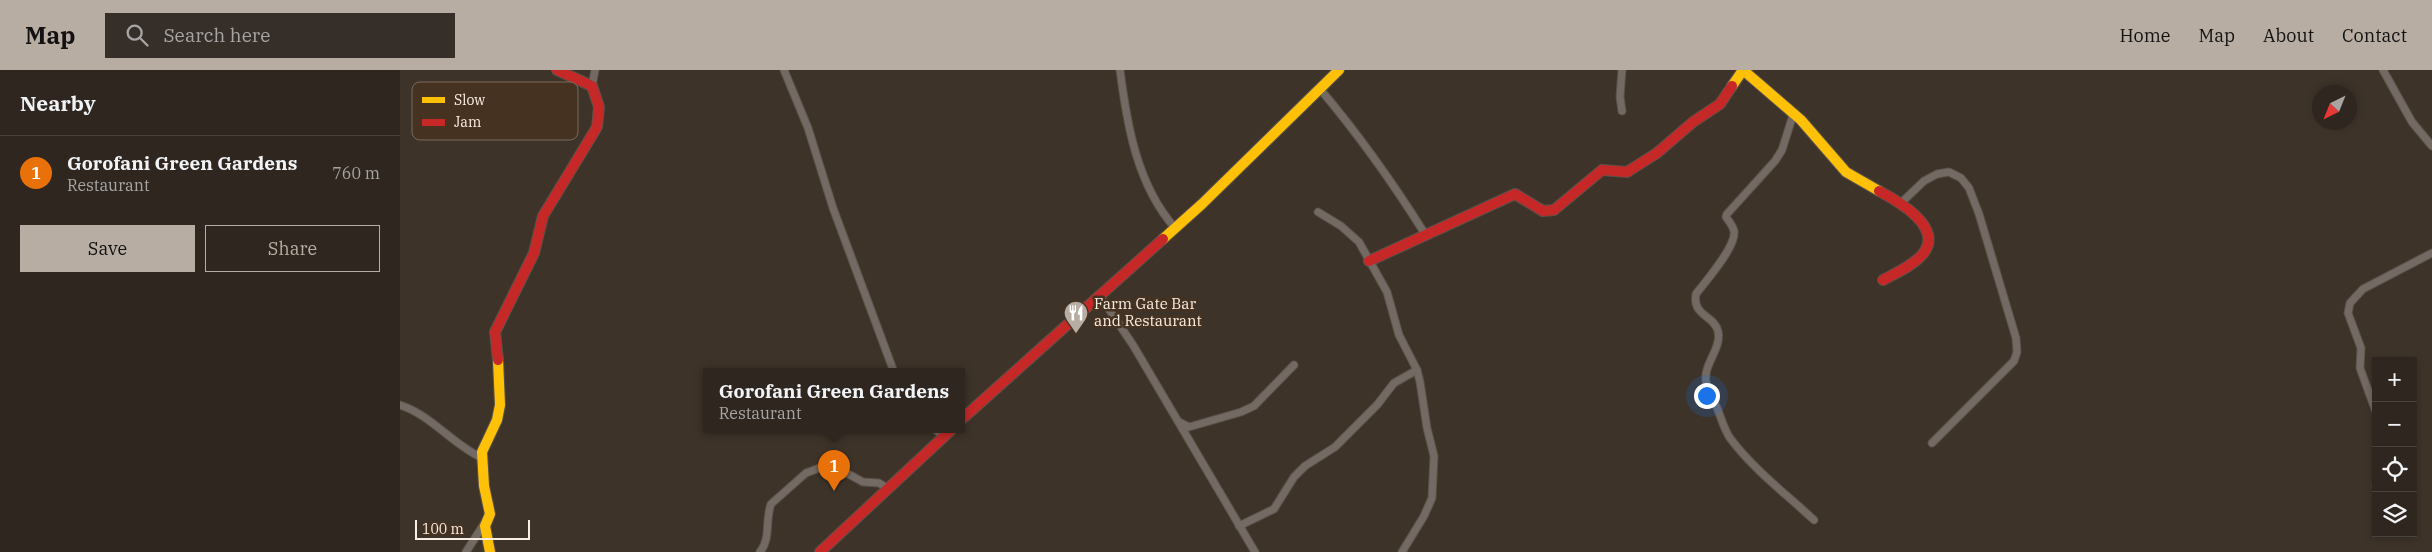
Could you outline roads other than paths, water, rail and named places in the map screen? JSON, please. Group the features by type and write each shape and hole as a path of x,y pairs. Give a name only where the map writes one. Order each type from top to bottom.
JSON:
{"street":[{"path":"557,70 592,86"},
{"path":"490,552 485,526 490,514 479,457 495,426 500,405 501,390 495,332 534,252 543,216 596,127 599,107 592,86 595,70"},
{"path":"784,70 808,128 832,208 892,368"},
{"path":"1120,70 1132,143 1151,194 1160,211 1175,228"},
{"path":"965,417 1175,228 1339,70"},
{"path":"1622,70 1620,97 1622,111"},
{"path":"1369,261 1515,194 1543,211 1554,210 1602,170 1627,172 1656,153 1693,122 1720,104 1743,70 1774,95 1818,137 1850,175 1901,203 1922,224 1928,242 1926,249 1918,258 1883,280"},
{"path":"2383,70 2412,122 2432,146"},
{"path":"1320,89 1362,140 1392,182 1425,234"},
{"path":"1793,115 1782,150 1775,161 1727,214 1726,217 1734,231 1734,237 1727,253 1696,294 1695,301 1697,308 1717,328 1718,343 1707,371 1706,381 1729,436 1757,468 1814,520"},
{"path":"1901,203 1924,181 1937,174 1949,172 1961,178 1969,188 1979,214 2016,338 2017,352 2014,361 1932,443"},
{"path":"1318,212 1347,231 1358,242 1387,292 1399,335 1417,370 1434,456 1432,498 1424,516 1402,552"},
{"path":"2372,402 2360,368 2361,348 2348,313 2350,303 2362,289 2432,253"},
{"path":"1100,296 1134,345 1255,552"},
{"path":"1177,420 1187,427 1241,412 1254,406 1294,365"},
{"path":"1239,526 1274,509 1294,477 1305,466 1334,446 1382,400 1394,383 1417,370"},
{"path":"400,405 416,411 479,457"},
{"path":"820,552 889,489 942,433"},
{"path":"760,552 766,544 771,504 806,473 830,464 863,482 879,484 889,489"},
{"path":"466,552 476,533 490,514"}],"place":[{"name":"Farm Gate Bar and Restaurant","path":"1076,334"},
{"name":"Gorofani Green Gardens","path":"834,491"}]}
